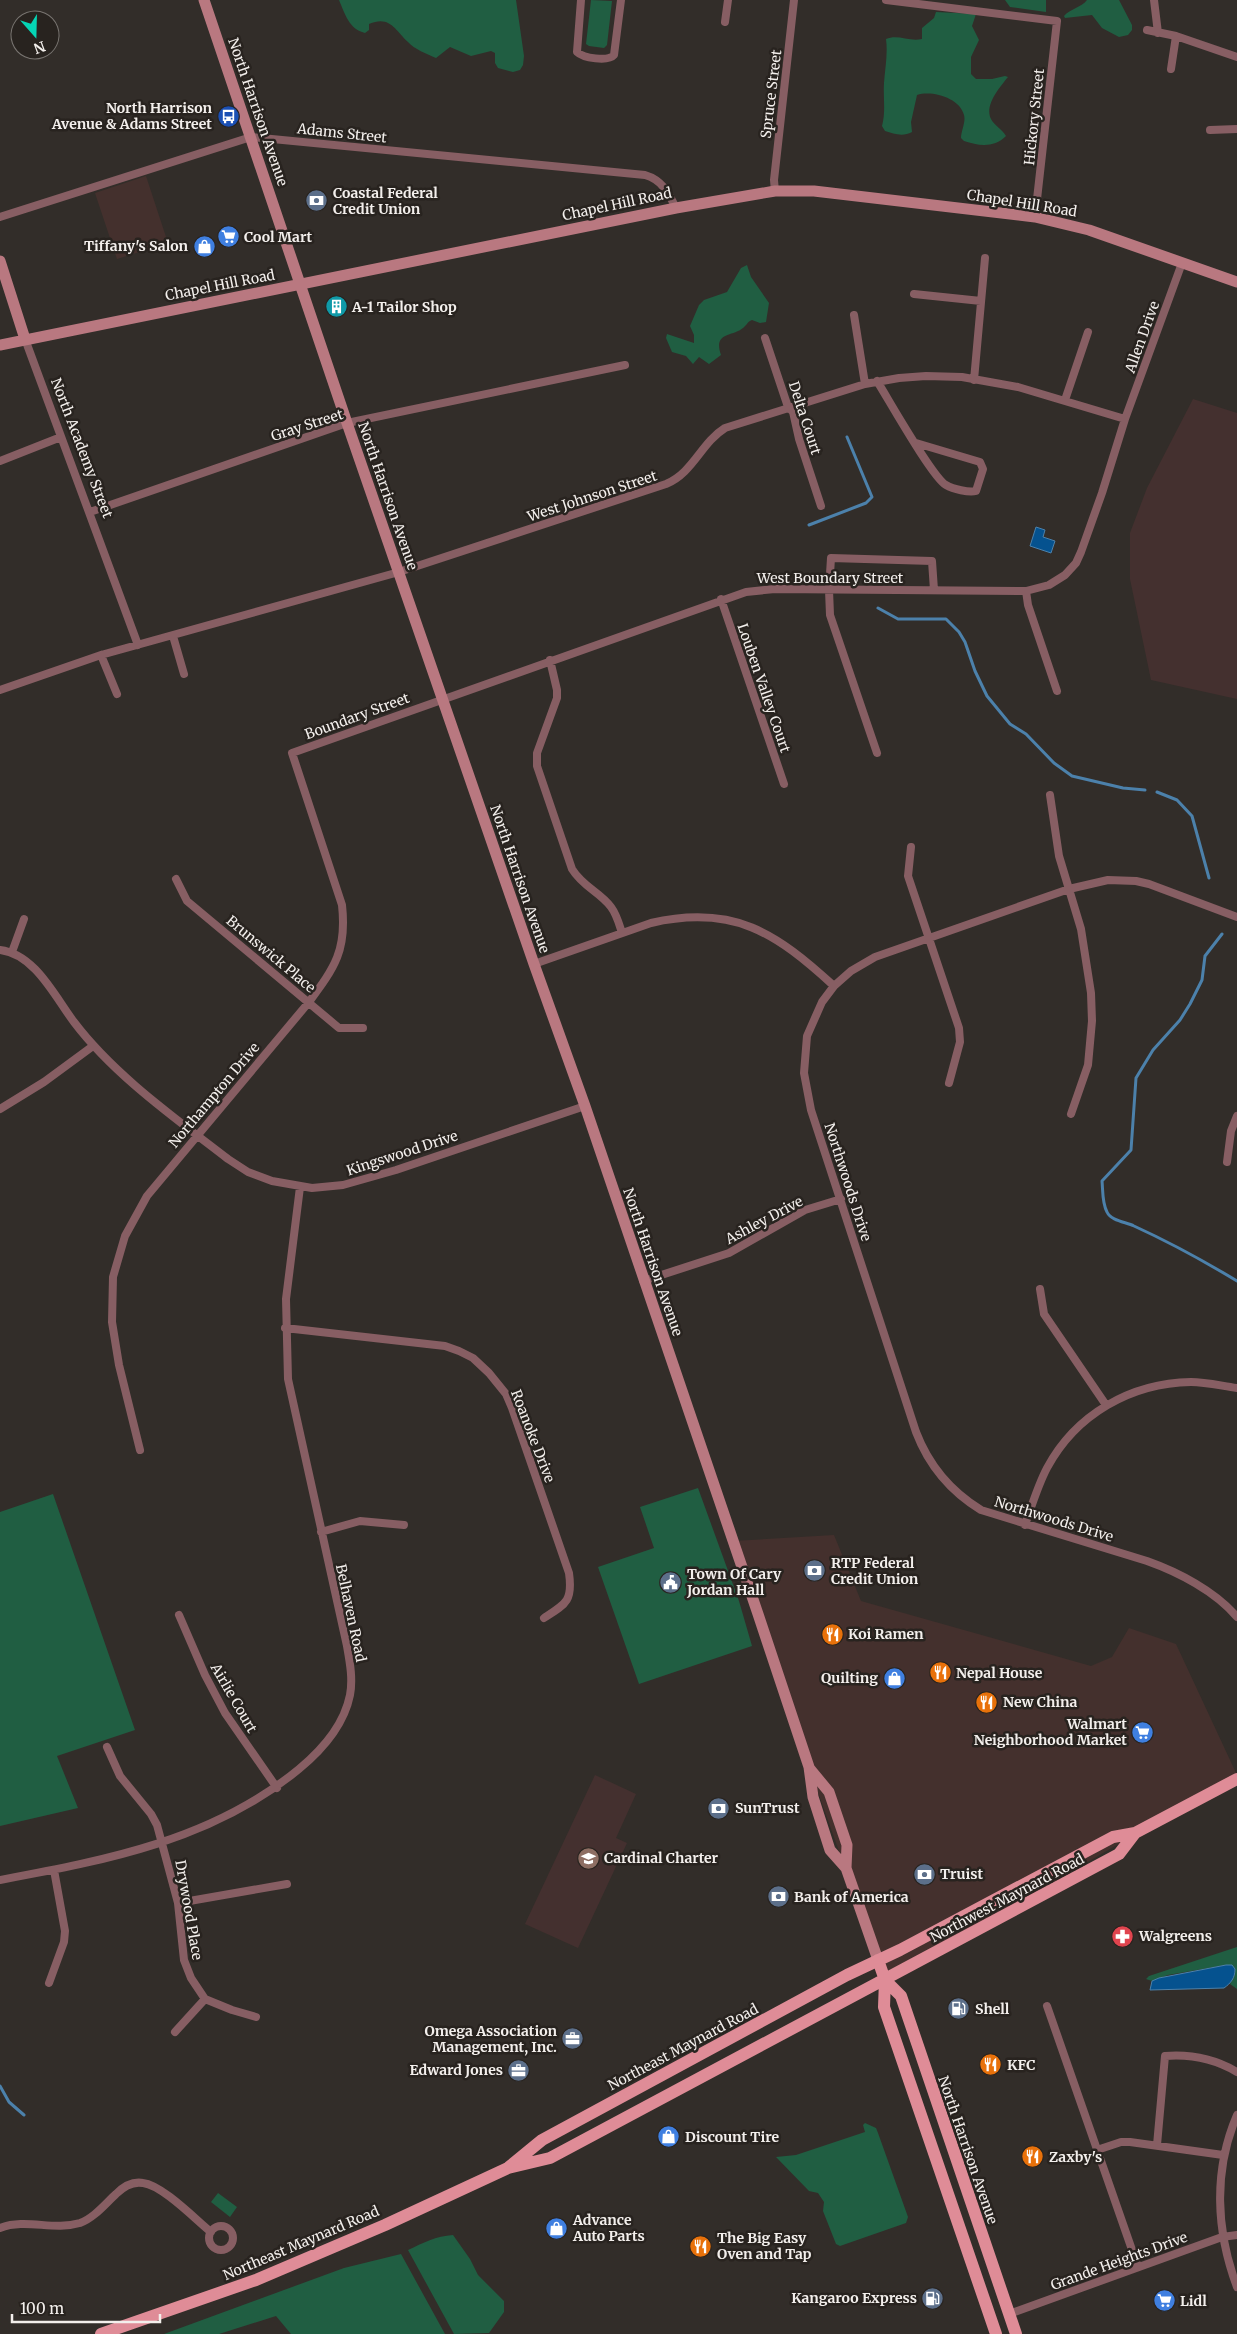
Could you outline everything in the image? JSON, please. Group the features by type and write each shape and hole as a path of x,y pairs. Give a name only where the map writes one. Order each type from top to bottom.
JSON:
{"main road":[{"name":"North Harrison Avenue","path":"204,0 398,572 585,1106 809,1767 813,1797 830,1850 846,1868"},
{"name":"Chapel Hill Road","path":"0,344 676,208 774,191 827,191 1035,217 1089,230 1237,282"},
{"name":"North Academy Street","path":"0,261 25,339"},
{"name":"North Harrison Avenue","path":"809,1767 829,1792 846,1845 846,1868 885,1980 884,2007 996,2334"},
{"name":"Northwest Maynard Road","path":"878,1960 1113,1837 1135,1833 1237,1779"},
{"name":"Northwest Maynard Road","path":"885,1980 1119,1854 1135,1833"},
{"name":"Northeast Maynard Road","path":"508,2168 542,2140 878,1960"},
{"name":"North Harrison Avenue","path":"885,1980 901,1996 1016,2334"},
{"name":"Northeast Maynard Road","path":"101,2334 256,2280 394,2221 508,2168 550,2158 885,1980"}],"street":[{"path":"581,0 577,52 581,55 608,59 614,55 621,0"},
{"path":"725,22 728,0"},
{"name":"Spruce Street","path":"774,191 794,0"},
{"name":"Hickory Street","path":"886,0 1056,20 1035,217"},
{"path":"1154,0 1158,33"},
{"path":"1147,30 1176,36 1237,57"},
{"path":"1171,69 1176,36"},
{"path":"1210,130 1237,129"},
{"name":"Adams Street","path":"0,217 251,137 645,175 660,182 668,191 676,208"},
{"path":"974,380 985,258"},
{"name":"Allen Drive","path":"1125,419 1182,263"},
{"path":"914,294 981,301"},
{"path":"854,315 865,384"},
{"path":"1065,400 1088,332"},
{"name":"Delta Court","path":"765,338 788,407 793,412 799,439 821,506"},
{"name":"North Academy Street","path":"25,339 138,645"},
{"name":"Gray Street","path":"90,512 347,423 625,365"},
{"name":"West Johnson Street","path":"0,690 101,655 398,572 666,484 689,468 710,440 721,431 788,407 865,384 926,376 974,380 1018,387 1125,419"},
{"path":"878,381 916,443 944,484 970,492 976,490 984,467 980,462 916,443"},
{"name":"West Boundary Street","path":"442,698 721,600 760,589 1026,591 1056,581 1076,563 1099,502 1125,419"},
{"path":"0,461 61,438"},
{"path":"877,753 830,615 831,558 932,561 934,590"},
{"path":"1026,591 1028,605 1057,691"},
{"name":"Louben Valley Court","path":"721,600 784,784"},
{"path":"174,636 184,674"},
{"path":"101,655 117,694"},
{"path":"550,660 555,677 557,698 537,753 537,766 572,869 583,884 610,905 622,933"},
{"name":"Boundary Street","path":"296,765 292,753 442,698"},
{"name":"Northampton Drive","path":"140,1450 114,1337 111,1308 113,1277 122,1244 138,1210 197,1135 309,1002 332,970 338,957 344,919 337,886 296,765"},
{"path":"1050,795 1058,849 1088,962 1092,1021 1088,1065 1071,1114"},
{"path":"911,847 908,876 959,1028 960,1042 949,1083"},
{"name":"Brunswick Place","path":"176,879 187,901 339,1028 363,1028"},
{"name":"Northwoods Drive","path":"1236,1614 1187,1579 1160,1566 981,1510 966,1500 940,1476 926,1456 916,1432 811,1110 804,1073 807,1036 818,1010 834,986 863,963 929,938 1069,888 1108,880 1136,881 1174,892 1237,916"},
{"path":"534,964 651,923 684,917 717,918 765,932 781,941 834,986"},
{"path":"0,950 12,952 24,919"},
{"name":"Kingswood Drive","path":"12,952 36,972 93,1046 113,1066 197,1135 248,1172 272,1181 300,1187 324,1188 363,1181 585,1106"},
{"path":"0,1108 44,1082 93,1046"},
{"path":"1227,1162 1230,1136 1237,1116"},
{"name":"Belhaven Road","path":"0,1880 127,1853 163,1842 233,1814 277,1788 308,1762 331,1737 349,1698 351,1678 347,1646 291,1402 286,1358 285,1328 288,1269 300,1187"},
{"name":"Ashley Drive","path":"643,1281 729,1253 806,1210 840,1199"},
{"path":"1040,1289 1044,1314 1106,1406"},
{"name":"Roanoke Drive","path":"285,1328 445,1346 473,1358 489,1373 506,1394 512,1408 569,1573 569,1598 565,1605 544,1618"},
{"path":"1025,1525 1040,1484 1054,1457 1070,1435 1106,1406 1133,1392 1174,1383 1194,1382 1237,1388"},
{"path":"321,1532 360,1521 404,1525"},
{"name":"Airlie Court","path":"179,1615 205,1675 225,1712 277,1788"},
{"name":"Drywood Place","path":"108,1747 120,1776 151,1814 163,1842 178,1903 184,1960 191,1978 206,1999"},
{"path":"49,1983 64,1942 65,1931 54,1870"},
{"path":"178,1903 287,1884"},
{"path":"175,2032 206,1999 232,2010 256,2017"},
{"path":"1047,2006 1138,2268"},
{"path":"1157,2145 1165,2056 1199,2058 1224,2064 1237,2072"},
{"path":"1237,2115 1223,2155 1220,2199 1222,2237 1237,2287"},
{"path":"1097,2150 1121,2142 1157,2145 1223,2155"},
{"path":"0,2228 21,2223 58,2225 82,2222 121,2189 132,2183 143,2182 153,2185 211,2232"},
{"name":"Grande Heights Drive","path":"1009,2314 1222,2237 1237,2235"}],"shaded area":[{"path":"146,176 168,243 117,259 95,193"},
{"path":"1193,399 1237,413 1237,699 1151,680 1130,579 1130,533 1147,488"},
{"path":"834,1535 861,1601 1091,1666 1112,1657 1129,1628 1176,1644 1237,1775 885,1980 799,1739 733,1541"},
{"name":"Cardinal Charter","path":"595,1775 636,1794 616,1838 627,1843 578,1948 525,1924"}],"green space":[{"path":"339,0 516,0 524,56 523,65 520,70 513,72 498,68 495,63 495,53 491,51 471,56 450,47 436,58 411,45 392,25 382,21 369,24 369,30 365,33 351,24"},
{"path":"591,0 612,1 607,45 604,48 586,44"},
{"path":"1005,0 1046,0 1046,12 1010,7"},
{"path":"1087,0 1119,0 1132,25 1132,30 1128,35 1119,37 1102,28 1092,15 1065,18 1064,16"},
{"path":"936,12 976,14 972,26 979,40 971,57 971,74 976,79 1008,77 991,102 989,114 991,119 1006,136 996,143 981,145 964,141 961,138 964,115 961,109 951,100 937,95 917,95 911,122 912,132 902,135 895,134 885,131 882,126 887,50 886,39 895,37 913,40 922,39 922,28 934,18"},
{"path":"747,265 751,277 769,303 766,322 760,323 752,320 739,331 725,336 720,342 721,355 709,364 699,357 693,364 686,356 672,352 666,338 667,334 694,343 694,335 690,326 699,305 704,300 727,292 741,268"},
{"path":"698,1488 739,1601 752,1646 639,1684 598,1567 654,1548 640,1507"},
{"path":"53,1494 135,1730 57,1756 78,1808 0,1826 0,1512"},
{"path":"1237,1947 1237,1989 1230,1984 1233,1979 1226,1965 1168,1975 1152,1981 1146,1979 1149,1976"},
{"path":"865,2123 876,2128 908,2217 906,2223 840,2246 836,2244 823,2211 824,2202 818,2193 809,2191 776,2157 796,2155 865,2132 863,2125"},
{"path":"218,2193 237,2207 230,2217 211,2202"},
{"path":"453,2235 470,2259 478,2275 504,2301 504,2312 489,2333 454,2334 408,2250 435,2238"},
{"path":"401,2254 445,2334 291,2334 276,2316 219,2334 164,2334 344,2268"}],"water":[{"path":"1036,527 1045,530 1043,537 1055,541 1051,553 1030,546"},
{"path":"1232,1965 1235,1972 1232,1980 1224,1988 1150,1990 1152,1981 1159,1978"}],"waterway":[{"path":"809,525 866,503 872,497 847,437"},
{"path":"878,608 898,619 946,619 959,632 965,642 975,671 987,696 1010,724 1026,734 1054,763 1072,776 1123,788 1145,790"},
{"path":"1157,792 1177,800 1192,816 1209,878"},
{"path":"1222,934 1205,956 1202,980 1190,1004 1180,1020 1153,1050 1136,1078 1131,1150 1102,1181 1104,1205 1109,1215 1199,1259 1237,1281"},
{"path":"0,2086 9,2102 24,2115"}],"place":[{"name":"North Harrison Avenue & Adams Street","path":"228,116"},
{"name":"Coastal Federal Credit Union","path":"317,201"},
{"name":"Cool Mart","path":"228,237"},
{"name":"Tiffany's Salon","path":"204,246"},
{"name":"A-1 Tailor Shop","path":"336,307"},
{"name":"RTP Federal Credit Union","path":"815,1571"},
{"name":"Town Of Cary Jordan Hall","path":"671,1582"},
{"name":"Koi Ramen","path":"832,1634"},
{"name":"Nepal House","path":"940,1673"},
{"name":"Quilting","path":"894,1678"},
{"name":"New China","path":"987,1702"},
{"name":"Walmart Neighborhood Market","path":"1143,1732"},
{"name":"SunTrust","path":"719,1808"},
{"name":"Cardinal Charter","path":"588,1858"},
{"name":"Truist","path":"924,1874"},
{"name":"Bank of America","path":"778,1897"},
{"name":"Walgreens","path":"1123,1936"},
{"name":"Shell","path":"959,2009"},
{"name":"Omega Association Management, Inc.","path":"573,2039"},
{"name":"KFC","path":"991,2065"},
{"name":"Edward Jones","path":"519,2070"},
{"name":"Discount Tire","path":"669,2137"},
{"name":"Zaxby's","path":"1033,2157"},
{"name":"Advance Auto Parts","path":"557,2228"},
{"name":"The Big Easy Oven and Tap","path":"701,2246"},
{"name":"Kangaroo Express","path":"933,2298"},
{"name":"Lidl","path":"1164,2301"}]}
